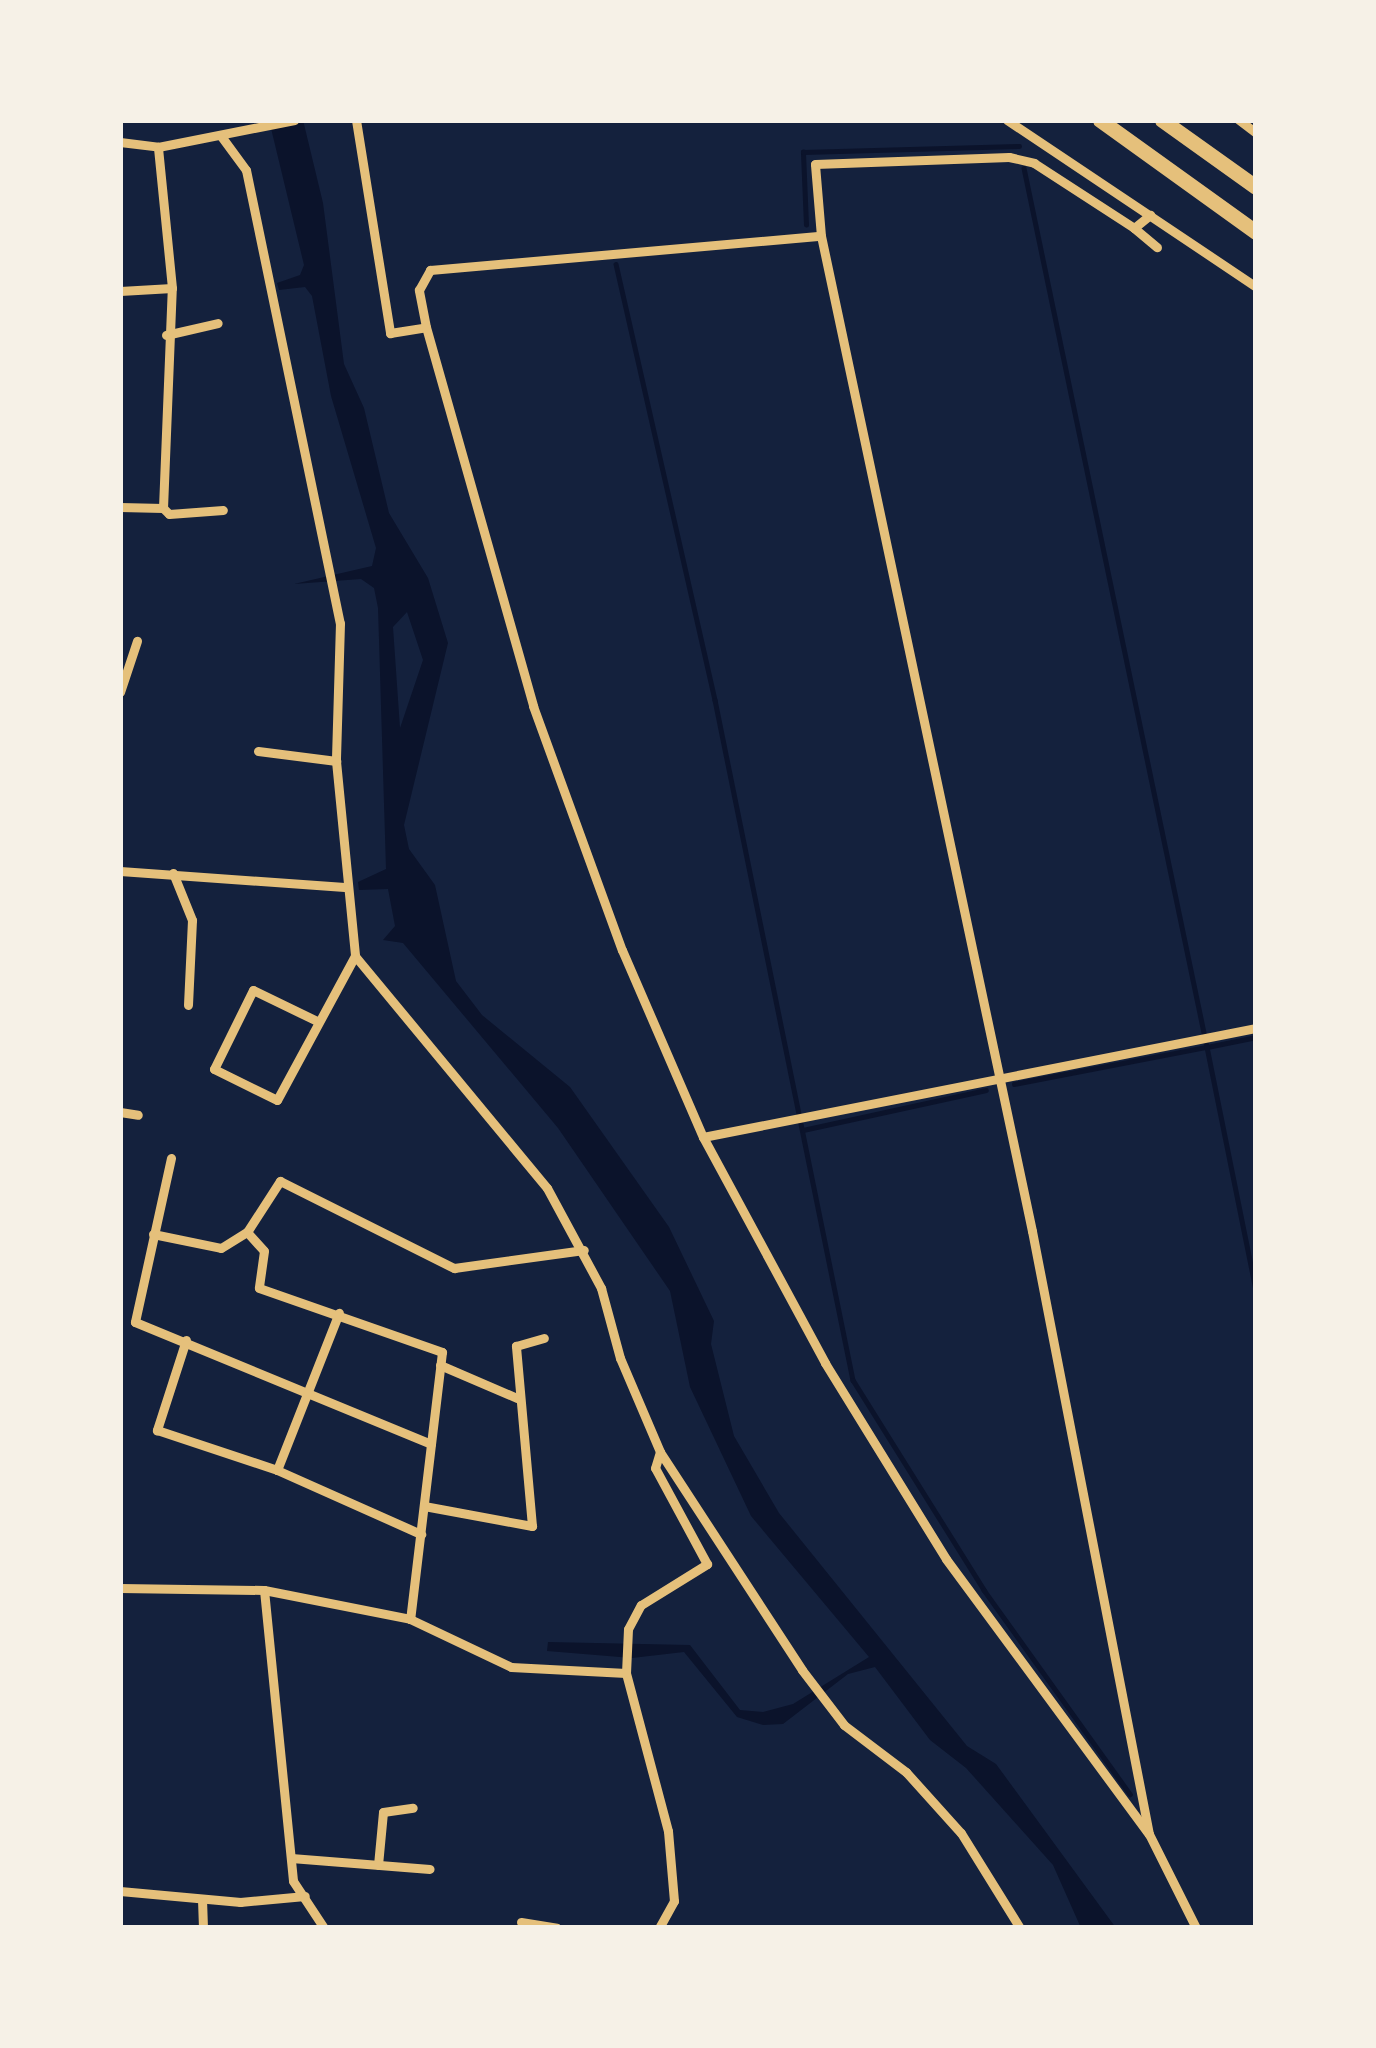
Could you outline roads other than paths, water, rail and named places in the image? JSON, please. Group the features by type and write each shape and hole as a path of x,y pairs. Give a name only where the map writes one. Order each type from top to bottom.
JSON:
{"highway":[{"path":"1100,120 1256,232"},
{"path":"1162,120 1256,187"}],"street":[{"path":"223,120 221,136 246,170 340,623 336,761 344,887 355,956 547,1188 584,1250 660,1452 802,1670 844,1725 906,1772 961,1833 1020,1928"},
{"path":"120,142 158,147 294,120"},
{"path":"356,120 390,333 426,327"},
{"path":"1007,120 1256,286"},
{"path":"1239,120 1256,133"},
{"path":"158,147 172,288 166,335 164,508"},
{"path":"1149,1834 999,1080 821,236 815,164 1009,157 1034,163 1157,247"},
{"path":"1134,228 1150,215"},
{"path":"821,236 430,270 419,290 533,706 622,950 703,1137 825,1363 946,1559 1149,1834 1196,1928"},
{"path":"120,291 172,288"},
{"path":"166,335 218,322"},
{"path":"120,507 164,508 170,514 223,510"},
{"path":"120,692 137,641"},
{"path":"259,751 336,761"},
{"path":"120,871 344,887"},
{"path":"173,873 193,920 188,1005"},
{"path":"317,1021 253,989 214,1069 277,1100 355,956"},
{"path":"703,1137 1256,1028"},
{"path":"120,1112 138,1115"},
{"path":"171,1158 135,1322 431,1444"},
{"path":"153,1234 220,1248 247,1232 280,1181 454,1268 584,1250"},
{"path":"247,1232 264,1251 259,1288 339,1312 442,1352 410,1619"},
{"path":"277,1470 339,1312"},
{"path":"424,1506 532,1526 516,1346 544,1338"},
{"path":"186,1340 157,1430 277,1470 421,1534"},
{"path":"440,1365 518,1398"},
{"path":"659,1928 674,1901 668,1831 626,1672 628,1629 640,1604 707,1564 655,1468 660,1452"},
{"path":"120,1588 264,1590 410,1619 512,1666 626,1672"},
{"path":"264,1590 291,1858 323,1928"},
{"path":"378,1865 383,1813 413,1808"},
{"path":"291,1858 430,1869"},
{"path":"120,1892 202,1899 305,1896"},
{"path":"202,1899 203,1928"},
{"path":"521,1922 556,1928"}],"water":[{"path":"269,120 303,120 323,203 344,364 364,408 389,513 428,578 448,643 404,825 409,849 435,885 456,981 482,1015 570,1087 669,1227 714,1321 711,1344 734,1436 779,1513 967,1746 996,1764 1116,1928 1081,1928 1053,1865 966,1768 930,1740 875,1667 848,1674 783,1724 763,1725 737,1717 684,1652 632,1658 547,1651 548,1642 690,1645 740,1710 763,1712 793,1704 869,1657 751,1516 690,1387 670,1291 558,1128 403,943 383,940 395,926 388,889 359,890 358,882 386,869 374,588 361,579 294,584 372,566 376,548 331,396 312,296 305,287 279,290 277,283 300,275 304,265","holes":["407,612 423,660 400,728 393,627"]}],"waterway":[{"path":"806,225 803,152 1019,146"},
{"path":"1024,168 1207,1047 1256,1037"},
{"path":"616,264 715,700 853,1380 984,1590 1130,1794"},
{"path":"1014,1084 1207,1047 1256,1290"},
{"path":"803,1130 986,1090"}]}
